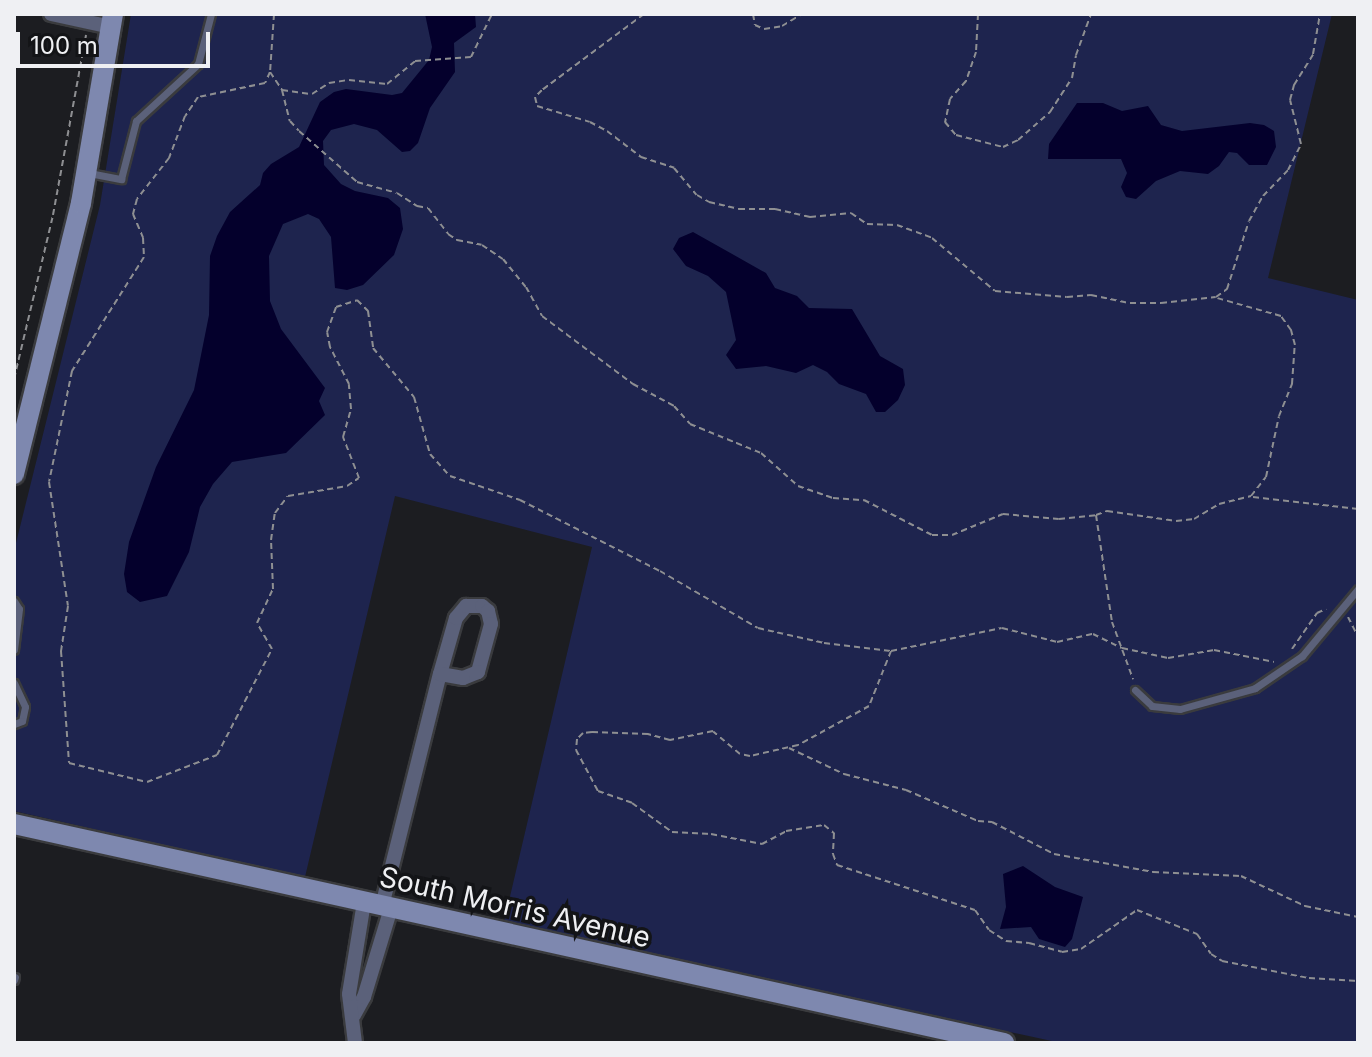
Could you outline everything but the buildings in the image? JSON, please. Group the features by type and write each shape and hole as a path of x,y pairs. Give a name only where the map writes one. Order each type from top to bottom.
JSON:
{"street":[{"path":"14,474 87,172 112,20 88,23 51,14"},
{"path":"354,1015 364,997 379,906 440,674 460,610 474,603 482,606 488,611 491,624 478,672 463,678 440,674"},
{"name":"South Morris Avenue","path":"14,824 1004,1043"},
{"path":"355,1043 354,1015 349,994 351,967 379,906"}],"lane":[{"path":"87,172 121,179 136,121 198,64 211,14"},
{"path":"1135,690 1152,706 1180,709 1217,702 1255,688 1302,656 1358,589"},
{"path":"14,601 19,609 14,650"},
{"path":"14,683 25,707 22,721 14,724"}],"path":[{"path":"274,14 270,72 265,83 198,97 176,131 169,158 137,199 133,214 143,238 144,257 72,371 49,482 68,606 61,651 69,763 147,782 217,755 272,649 257,623 273,589 271,540 275,513 288,496 347,486 359,478 343,437 351,409 349,384 330,347 327,332 330,317 345,301 357,300 368,311 373,348 414,397 430,454 450,476 520,500 660,571 758,628 801,639 891,651 1002,628 1057,642 1093,634 1122,648 1168,658 1214,650 1269,663 1283,659 1317,613 1332,607 1340,610 1358,637"},
{"path":"282,90 312,94 329,83 349,80 387,84 408,66 421,60 471,57 492,14"},
{"path":"644,14 542,90 535,97 537,106 607,131 641,157 674,168 697,195 709,202 739,209 775,209 810,217 851,213 867,224 897,225 932,238 995,291 1067,297 1091,295 1130,303 1216,297 1281,316 1291,330 1295,345 1292,384 1279,416 1266,477 1251,496"},
{"path":"753,14 755,25 764,29 782,26 802,14"},
{"path":"978,14 976,52 966,81 950,99 945,122 956,135 1003,147 1018,140 1050,112 1072,78 1076,55 1091,14"},
{"path":"1216,297 1227,289 1249,221 1263,196 1288,170 1301,144 1290,100 1297,77 1313,54 1320,14"},
{"path":"14,379 64,158 88,23"},
{"path":"270,72 282,90 290,121 357,182 397,193 417,206 428,208 448,234 494,253 526,287 542,316 578,346 633,384 674,406 690,424 761,453 798,486 833,498 864,500 932,535 952,535 1003,514 1059,519 1107,511 1176,521 1194,519 1219,504 1251,496 1358,509"},
{"path":"1096,515 1112,622 1135,690"},
{"path":"891,651 869,706 810,740 788,748 759,755 740,754 713,731 670,740 648,734 583,733 577,739 576,750 598,791 632,803 672,832 711,834 762,844 786,831 824,825 834,833 833,854 837,865 975,910 989,930 1006,941 1029,943 1062,952 1081,949 1137,910 1197,934 1211,954 1222,961 1309,978 1345,977 1358,981"},
{"path":"788,748 844,774 906,790 978,821 992,822 1054,854 1153,872 1241,876 1305,906 1358,917"}],"shaded area":[{"path":"131,14 1332,14 1268,278 1358,300 1358,1043 1061,1043 504,922 592,547 395,496 305,877 14,811 14,551 100,205"},
{"path":"425,14 475,14 476,27 454,43 455,72 430,108 418,143 410,151 402,152 377,130 354,124 331,130 323,141 324,165 341,184 355,191 388,198 400,208 403,229 394,255 363,285 347,290 335,288 331,237 319,219 308,214 283,224 269,256 270,301 281,329 325,388 319,401 325,415 286,453 232,462 213,484 200,507 189,552 167,596 140,602 127,592 124,574 129,542 156,467 194,390 209,315 210,256 217,236 230,212 260,185 263,173 271,164 299,147 320,102 334,92 346,89 392,95 402,93 429,60 432,47"},
{"path":"1077,103 1103,103 1122,111 1148,106 1161,125 1182,131 1250,123 1264,125 1274,131 1276,147 1267,165 1249,165 1237,153 1229,152 1219,166 1208,174 1180,171 1156,181 1136,199 1126,197 1121,187 1127,173 1121,159 1048,159 1049,144"},
{"path":"693,232 766,273 775,288 797,296 809,308 852,309 880,356 903,369 905,385 898,400 885,412 876,412 866,394 839,384 827,372 813,365 796,373 766,366 736,369 726,355 736,340 726,292 708,276 686,266 673,249 679,238"},
{"path":"1023,866 1055,887 1083,897 1072,939 1065,947 1039,939 1031,927 1000,929 1006,907 1003,874"}]}
